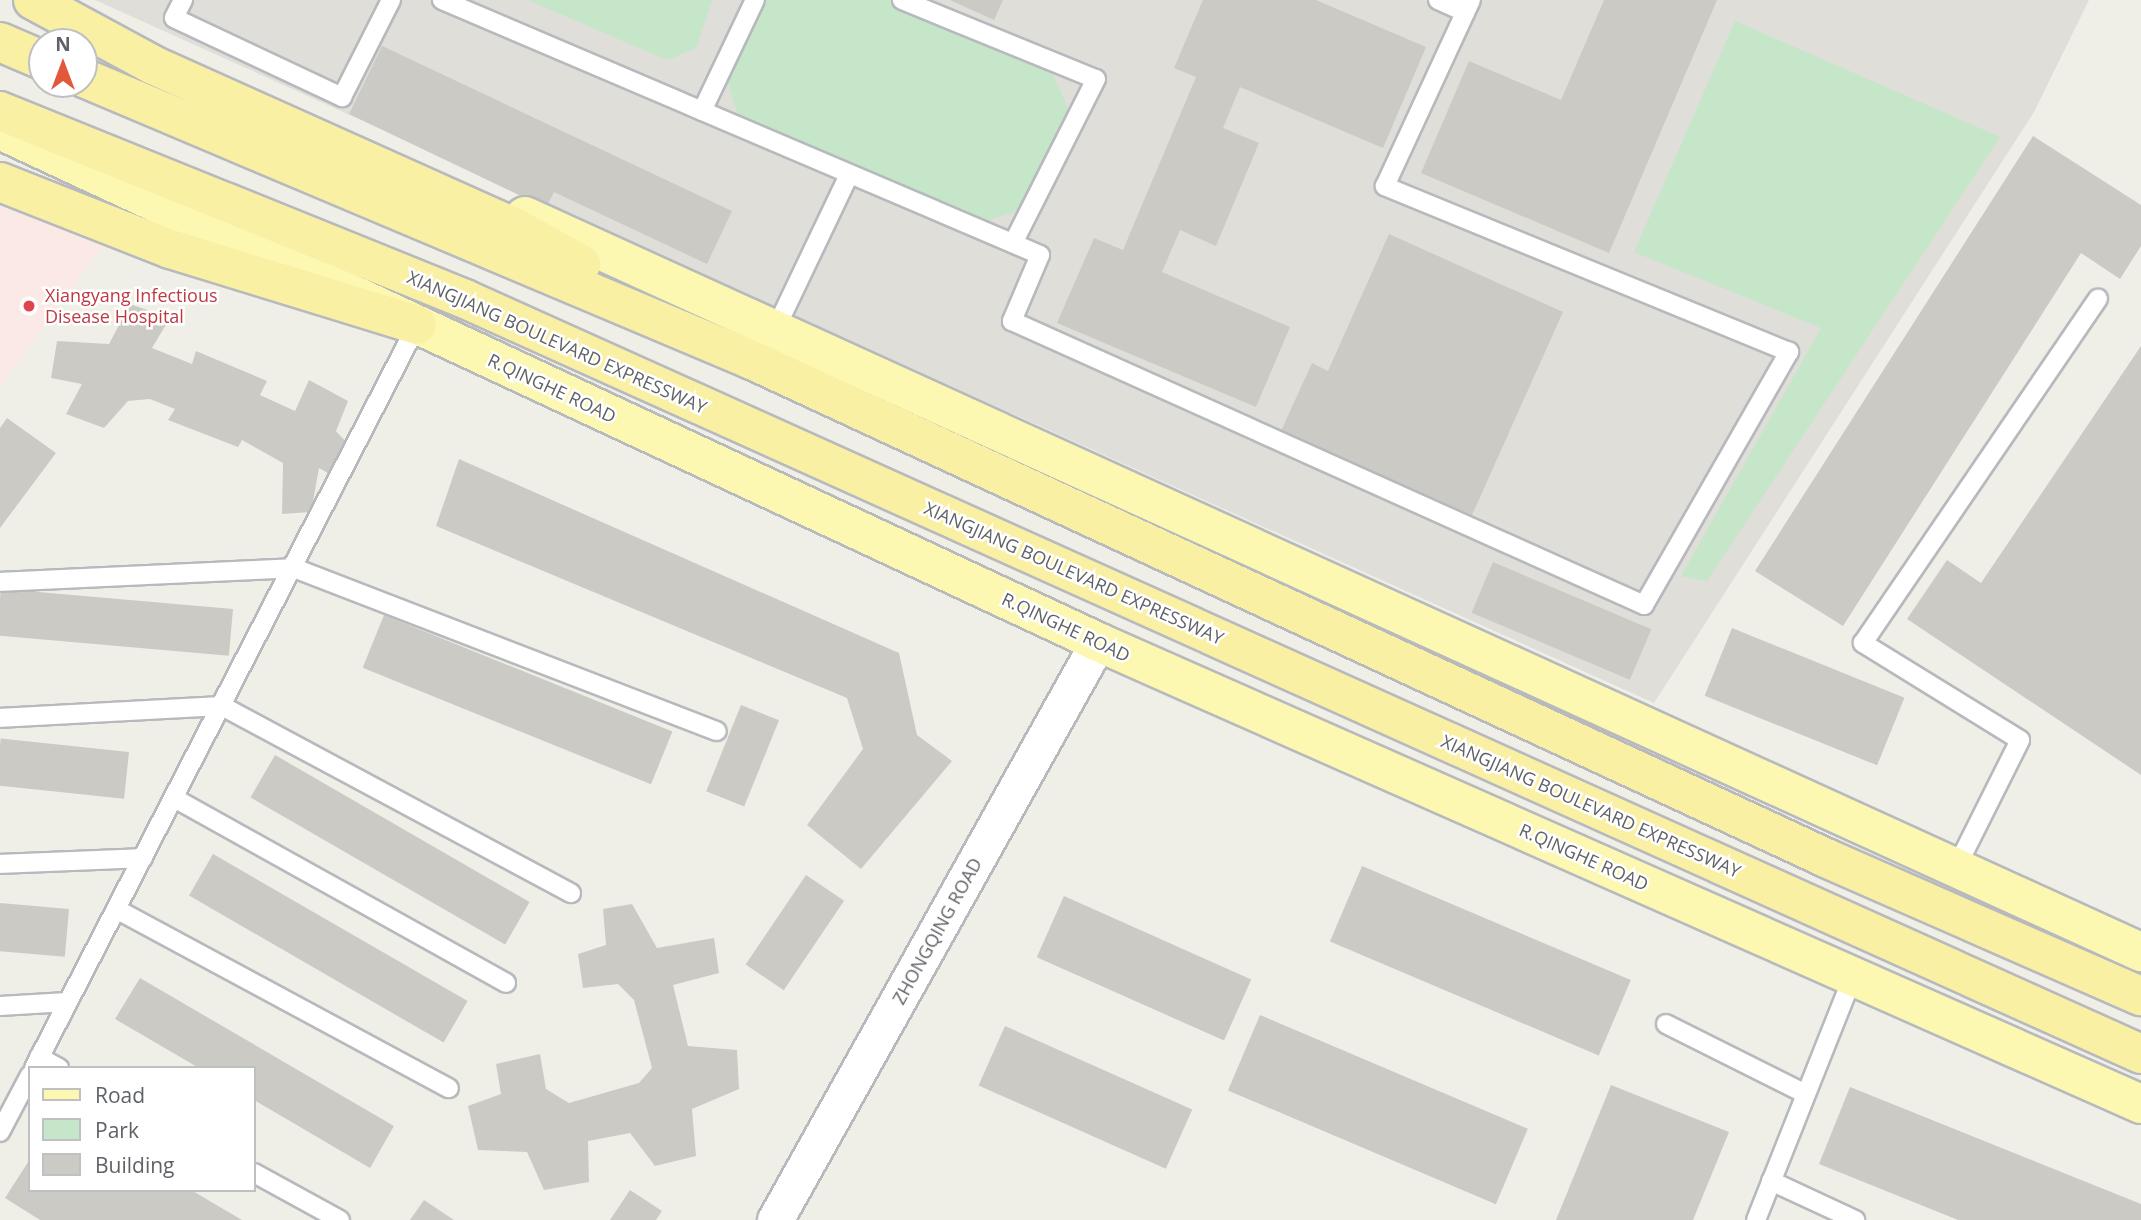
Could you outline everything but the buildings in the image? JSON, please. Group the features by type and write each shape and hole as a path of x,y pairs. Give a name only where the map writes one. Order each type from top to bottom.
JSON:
{"highway":[{"path":"33,0 153,65 512,226 754,361"},
{"path":"0,42 28,54"},
{"path":"98,84 754,361 1826,858 2141,996"},
{"name":"XIANGJIANG BOULEVARD EXPRESSWAY","path":"0,111 478,305 2141,1054"},
{"path":"0,182 170,248 417,326"}],"main road":[{"path":"48,0 2141,952"},
{"name":"R.QINGHE ROAD","path":"0,130 1098,642 2141,1104"}],"street":[{"name":"ZHONGQING ROAD","path":"775,1220 1098,642"}],"lane":[{"path":"183,0 174,18 342,97 391,0"},
{"path":"442,0 1040,255 1012,321 1644,605 1789,352 1385,186 1468,6 1438,0"},
{"path":"702,111 755,0"},
{"path":"902,0 1096,79 1013,243"},
{"path":"775,330 849,175"},
{"path":"1956,868 2020,740 1863,643 2098,298"},
{"path":"36,1062 417,326"},
{"path":"0,582 294,568 717,731"},
{"path":"0,718 222,706 572,893"},
{"path":"174,798 506,983"},
{"path":"0,864 143,858"},
{"path":"116,909 449,1088"},
{"path":"1756,1220 1804,1093 1853,976"},
{"path":"0,1006 67,1002"},
{"path":"1666,1024 1804,1093"},
{"path":"0,1132 28,1079"},
{"path":"256,1174 340,1220"},
{"path":"1771,1181 1855,1220"}],"shaded area":[{"path":"95,0 2089,0 2034,112 1654,703"},
{"name":"Xiangyang Infectious Disease Hospital","path":"0,174 117,226 0,387"}],"green space":[{"path":"528,0 712,0 696,48 667,60"},
{"path":"755,0 902,0 1046,59 1074,122 1033,205 974,226 742,128 723,68"},
{"path":"1735,21 2000,137 1707,581 1681,576 1821,328 1634,252"}],"place":[{"name":"Xiangyang Infectious Disease Hospital","path":"29,306"}]}
